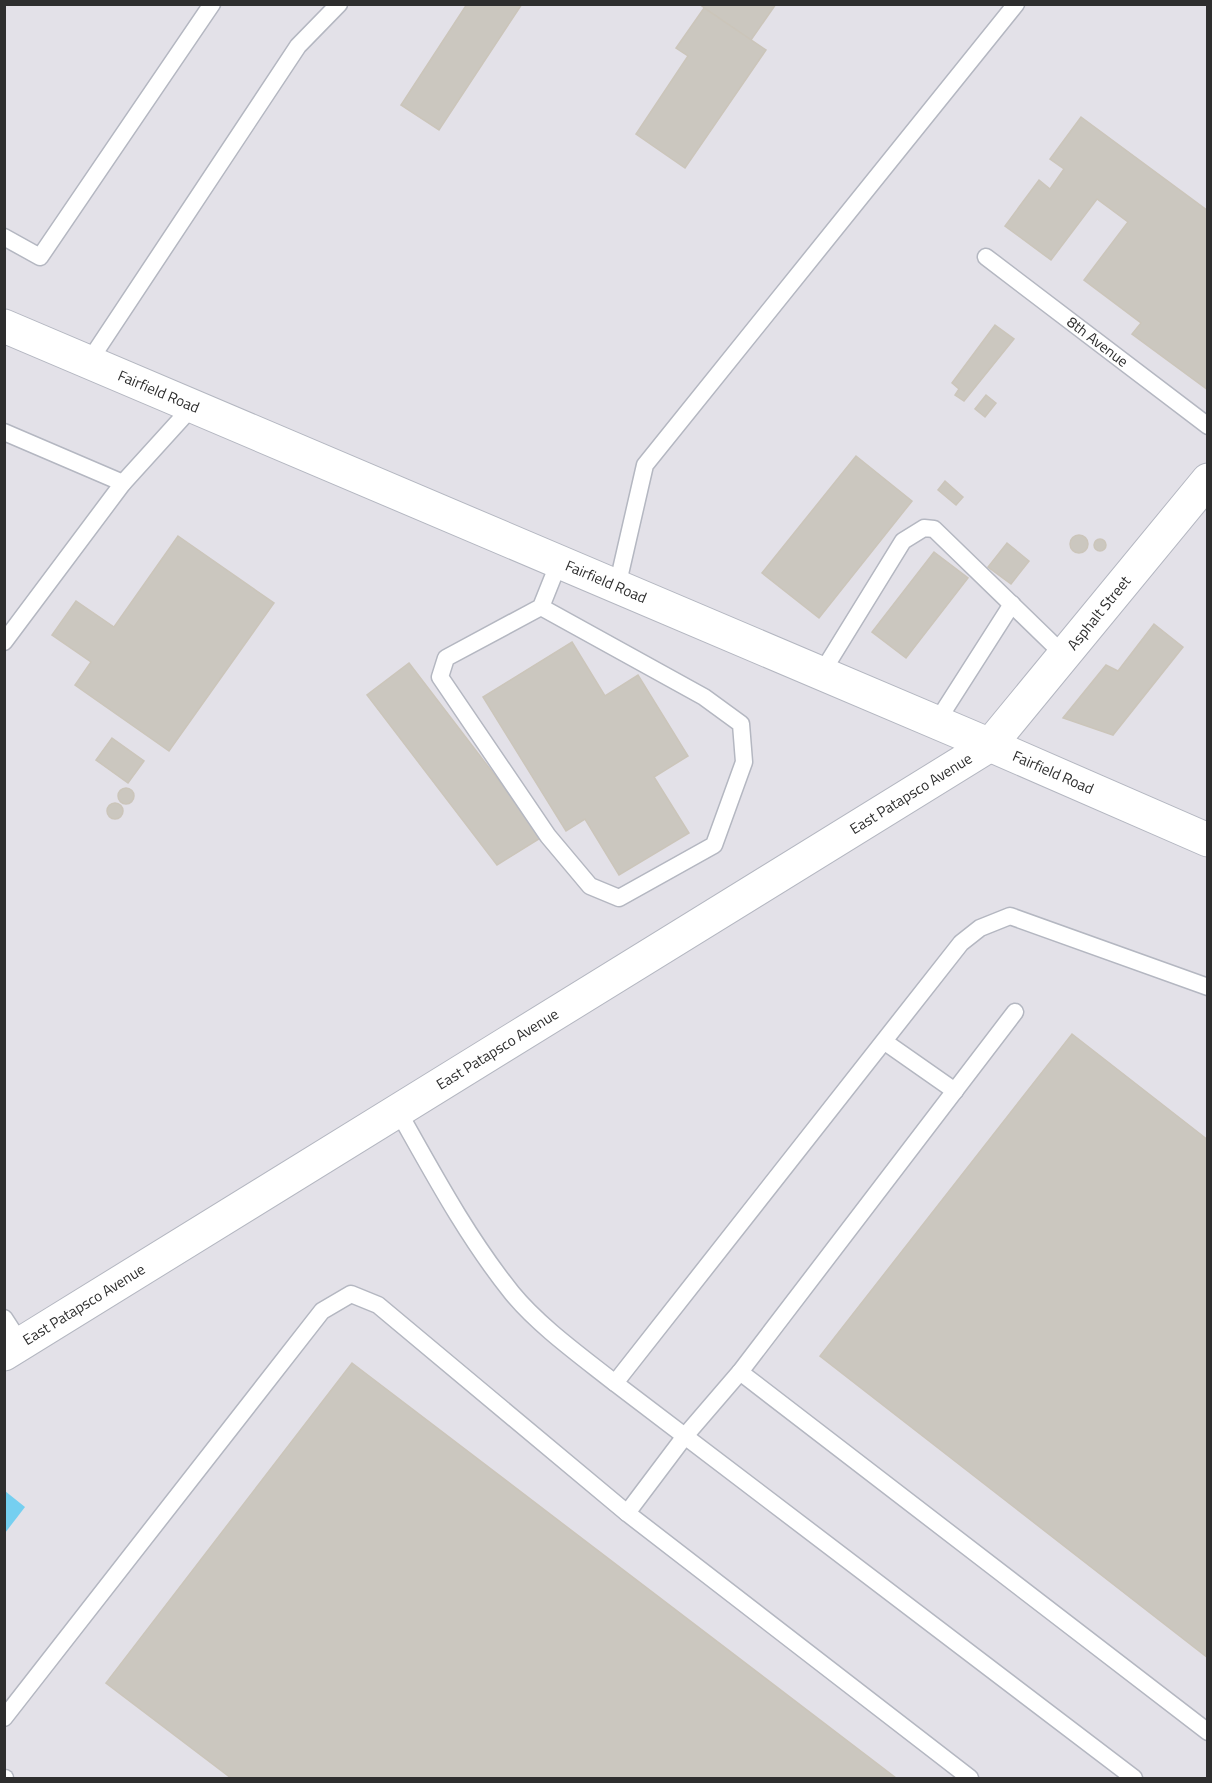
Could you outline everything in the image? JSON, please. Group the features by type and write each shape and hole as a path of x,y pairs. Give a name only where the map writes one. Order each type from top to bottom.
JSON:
{"street":[{"name":"Fairfield Road","path":"4,326 1208,840"},
{"name":"Asphalt Street","path":"990,745 1208,480"},
{"name":"East Patapsco Avenue","path":"10,1339 398,1111 990,745"}],"lane":[{"path":"4,237 40,257 212,4"},
{"path":"88,363 298,46 339,4"},
{"path":"617,587 645,465 1016,4"},
{"name":"8th Avenue","path":"986,257 1208,426"},
{"path":"4,642 123,483 192,407"},
{"path":"4,432 123,483"},
{"path":"821,674 903,541 924,528 934,530 1064,655"},
{"path":"541,607 704,697 741,724 744,762 714,845 619,898 590,886 548,836 440,676 446,658 541,607 559,562"},
{"path":"936,723 1012,604"},
{"path":"615,1383 961,943 980,928 1010,916 1208,987"},
{"path":"627,1514 685,1436 740,1372 1015,1012"},
{"path":"885,1042 955,1091"},
{"path":"398,1111 453,1209 513,1294 570,1348 1134,1779"},
{"path":"4,1718 322,1311 351,1294 378,1305 627,1514 970,1779"},
{"path":"740,1372 1208,1732"}],"shaded area":[{"path":"5,5 1207,5 1207,1778 5,1778"}],"water":[{"path":"5,1491 25,1507 5,1533"}],"building":[{"path":"467,4 522,4 439,130 401,105"},
{"path":"699,4 776,4 751,40"},
{"path":"704,8 766,50 685,168 636,134 688,56 676,48"},
{"path":"1081,117 1208,211 1208,390 1132,334 1141,323 1084,280 1128,222 1097,199 1051,260 1005,226 1039,180 1050,189 1064,169 1050,159"},
{"path":"995,325 1014,339 964,401 955,395 959,389 952,383"},
{"path":"986,395 996,403 985,417 975,409"},
{"path":"856,456 912,501 819,618 762,573"},
{"path":"945,481 963,497 956,505 938,490"},
{"path":"1079,535 1085,538 1088,544 1085,550 1079,553 1073,550 1070,544 1073,538"},
{"path":"178,536 274,603 169,751 75,685 91,662 52,635 76,601 114,627"},
{"path":"1102,539 1105,540 1105,550 1098,551 1095,550 1094,543 1095,540"},
{"path":"1007,543 1029,561 1011,584 988,567"},
{"path":"934,552 968,578 906,658 872,632"},
{"path":"1154,624 1183,647 1113,735 1063,718 1106,665 1118,671"},
{"path":"572,642 605,696 638,675 688,756 654,777 689,833 619,875 585,819 566,831 483,697"},
{"path":"409,663 542,837 497,865 367,695"},
{"path":"112,738 144,761 128,783 96,760"},
{"path":"126,788 134,796 126,804 118,796"},
{"path":"115,803 121,805 123,811 121,817 115,819 109,817 107,811 109,805"},
{"path":"1072,1034 1208,1140 1208,1658 820,1356"},
{"path":"352,1363 896,1778 231,1778 106,1683"}]}
